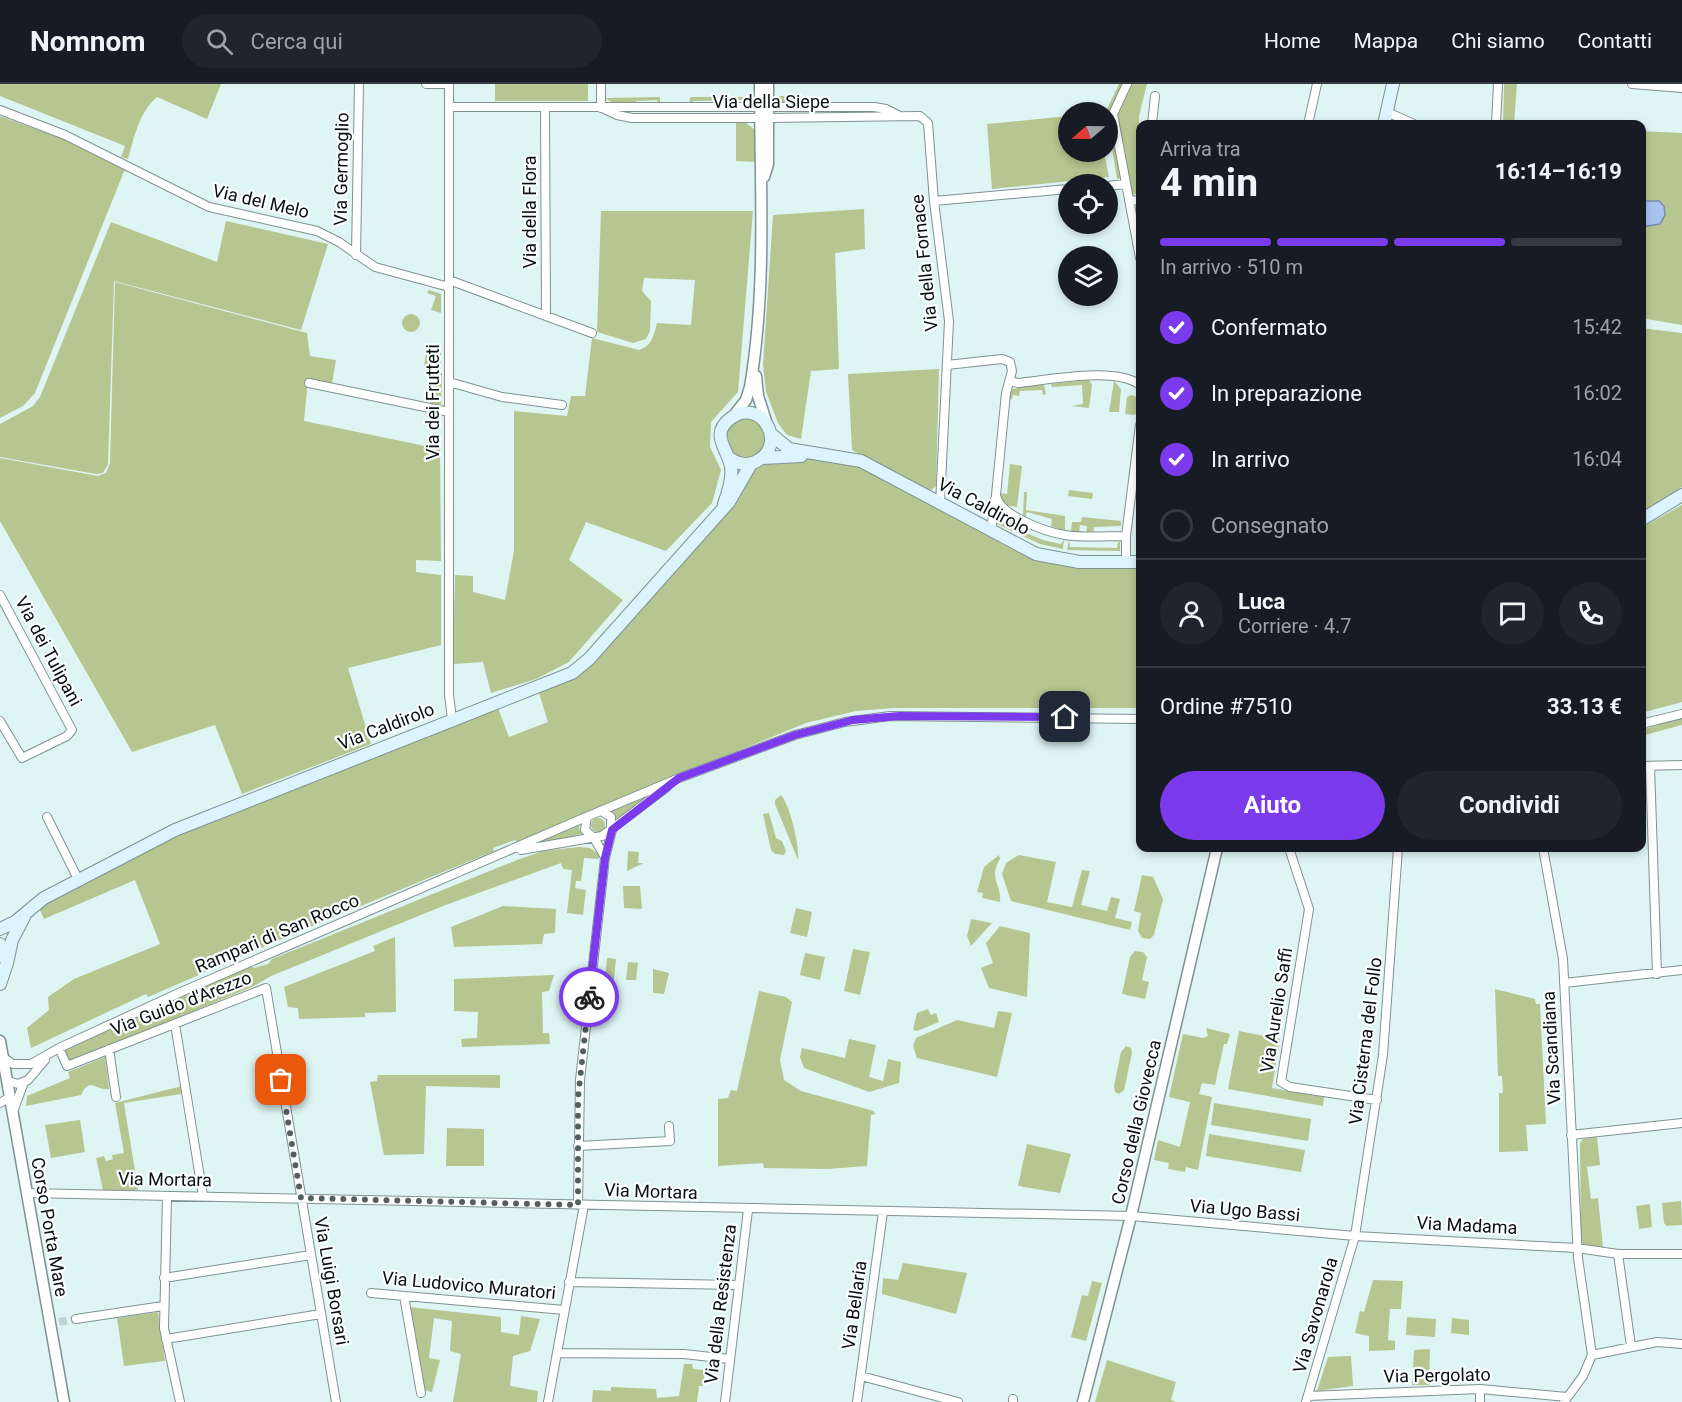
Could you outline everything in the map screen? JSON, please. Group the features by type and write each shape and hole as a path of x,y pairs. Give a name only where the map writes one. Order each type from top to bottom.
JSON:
{"main road":[{"path":"1385,118 1393,84"},
{"name":"Via Caldirolo","path":"817,454 742,464 729,458 722,449 720,433 726,421 735,414 753,413 789,449 817,454 861,462 1029,551 1051,559 1136,562"},
{"name":"Via Caldirolo","path":"0,929 26,914 44,898 78,879 196,820 555,682 580,667 734,495 757,461 771,446 770,430"},
{"name":"Via Caldirolo","path":"717,515 730,483 729,458"},
{"path":"1646,517 1682,495"},
{"name":"Via Caldirolo","path":"0,984 8,963 12,940 26,914"},
{"path":"0,944 8,963"}],"street":[{"name":"Via Germoglio","path":"356,255 359,84"},
{"path":"426,84 449,84"},
{"name":"Via dei Frutteti","path":"449,84 449,695 452,720"},
{"path":"601,84 601,108"},
{"path":"760,84 764,113 764,164 755,349 758,396 770,430"},
{"path":"764,113 768,84"},
{"path":"1127,84 1113,114 1136,237"},
{"path":"1309,120 1317,84"},
{"path":"1496,120 1498,84"},
{"path":"1632,84 1682,88"},
{"path":"1152,120 1155,96"},
{"name":"Via della Siepe","path":"449,107 686,108 856,117 901,116 923,117 929,128"},
{"name":"Via della Flora","path":"545,107 546,316"},
{"name":"Via della Siepe","path":"601,108 617,115 664,118 856,107 886,109 901,116"},
{"name":"Via della Siepe","path":"856,107 856,117"},
{"path":"874,107 874,117"},
{"path":"664,108 664,118"},
{"name":"Via della Siepe","path":"686,108 687,118"},
{"name":"Via del Melo","path":"0,110 65,135 208,207 317,231 339,242 375,267 449,284 592,333"},
{"name":"Via della Fornace","path":"929,128 934,201 948,313 940,503"},
{"path":"1118,185 1126,184"},
{"path":"934,201 1058,190"},
{"path":"1129,201 1136,200"},
{"path":"735,414 746,400 755,349"},
{"path":"947,365 1007,360 1012,371 1028,382"},
{"path":"991,531 1000,444 1012,371"},
{"path":"1010,381 1028,382 1109,375 1128,378 1136,383"},
{"path":"449,382 502,397 562,405"},
{"path":"309,383 449,412"},
{"path":"1126,562 1126,536 1136,457"},
{"path":"996,495 998,504 1031,525 1065,535 1126,536"},
{"path":"991,531 995,520 1007,511"},
{"name":"Via dei Tulipani","path":"0,594 72,730 70,734 22,758 0,721"},
{"path":"1646,723 1682,714"},
{"name":"Rampari di San Rocco","path":"2,1056 13,1064 24,1065 181,992 601,811 679,778 795,735 871,718 1136,719"},
{"path":"1657,974 1646,766 1682,765"},
{"name":"Rampari di San Rocco","path":"508,852 594,838 612,830 679,778"},
{"path":"548,1402 581,1205 578,1167 580,1080 605,858 612,830 610,817 601,811"},
{"path":"47,817 78,879"},
{"path":"587,817 585,830 594,838 605,858"},
{"name":"Corso della Giovecca","path":"1083,1402 1131,1216 1216,852"},
{"name":"Via Aurelio Saffi","path":"1290,852 1309,909 1281,1082 1290,1087 1377,1100"},
{"name":"Via Cisterna del Follo","path":"1355,1236 1377,1100 1390,987 1398,852"},
{"name":"Via Scandiana","path":"1544,852 1560,938 1577,1248 1592,1355"},
{"path":"1564,983 1682,970"},
{"name":"Via Guido d'Arezzo","path":"59,1048 67,1066 266,988"},
{"name":"Via Luigi Borsari","path":"266,988 336,1402"},
{"path":"175,1024 203,1196"},
{"name":"Corso Porta Mare","path":"0,1041 14,1109 27,1193 55,1323 64,1402"},
{"name":"Rampari di San Rocco","path":"14,1109 24,1082 59,1048"},
{"name":"Via Guido d'Arezzo","path":"110,1049 117,1097"},
{"path":"8,1081 18,1084 24,1082"},
{"path":"0,1103 10,1097"},
{"path":"1572,1135 1682,1123"},
{"path":"578,1146 669,1141 669,1126"},
{"name":"Via Mortara","path":"27,1193 748,1210 1131,1216"},
{"path":"167,1196 163,1306 166,1339 180,1402"},
{"name":"Via della Resistenza","path":"725,1402 748,1210"},
{"name":"Via Bellaria","path":"857,1402 883,1212"},
{"name":"Via Ugo Bassi","path":"1131,1216 1355,1236"},
{"name":"Via Madama","path":"1355,1236 1577,1248 1618,1254 1682,1254"},
{"name":"Via Savonarola","path":"1307,1399 1355,1236"},
{"path":"1618,1254 1631,1346"},
{"path":"164,1278 311,1255"},
{"path":"569,1282 738,1285"},
{"name":"Via Ludovico Muratori","path":"370,1293 564,1310"},
{"path":"404,1296 421,1393"},
{"path":"76,1319 163,1306"},
{"path":"166,1339 321,1314"},
{"path":"1566,1400 1583,1376 1592,1355 1657,1342 1682,1344"},
{"path":"557,1353 684,1354 729,1359"},
{"path":"861,1376 958,1402"},
{"path":"1480,1389 1480,1402"},
{"name":"Via Pergolato","path":"1307,1399 1480,1389 1566,1400"}],"green space":[{"path":"0,84 221,84 207,119 157,97 141,118 128,159 121,157 125,146 0,96"},
{"path":"495,84 588,84 588,101 495,101"},
{"path":"1119,84 1125,84 1116,102 1110,102"},
{"path":"1132,84 1147,84 1139,120 1136,120 1136,194 1130,195 1118,112"},
{"path":"1504,84 1517,84 1514,120 1503,120"},
{"path":"772,96 797,96 797,103 772,103"},
{"path":"660,97 660,106 657,106 657,100 636,101 636,107 617,105 605,98"},
{"path":"690,97 754,97 752,102 741,106 741,100 693,101 692,106 689,107"},
{"path":"0,116 66,140 125,169 35,393 23,406 0,418"},
{"path":"1058,117 1058,162 1106,162 1108,174 1058,174 1058,182 992,189 987,124"},
{"path":"736,123 746,123 755,130 757,162 736,161"},
{"path":"1646,131 1682,133 1682,325 1646,319"},
{"path":"1118,154 1122,178 1118,179 1114,162 1118,162"},
{"path":"864,209 865,249 835,253 839,369 811,371 801,439 787,435 778,423 766,392 763,365 773,215"},
{"path":"601,211 753,211 738,392 711,422 710,447 721,470 712,503 666,551 586,522 569,560 623,600 569,662 536,679 491,693 483,662 453,664 455,575 473,576 473,592 505,600 514,551 514,411 567,416 571,396 585,396 592,338 639,350 650,343 657,323 691,325 695,280 644,278 642,291 651,301 650,331 646,339 633,343 597,332"},
{"path":"226,221 328,244 301,330 114,281 108,464 103,473 96,474 0,457 0,424 33,406 40,397 111,222 217,262"},
{"path":"115,282 307,333 310,356 336,360 332,384 308,380 304,421 440,449 441,561 416,560 416,572 441,575 441,645 348,668 371,744 242,794 215,725 132,752 0,521 0,458 98,476 106,473 110,463"},
{"path":"429,290 441,294 441,313 431,310 436,296 427,293"},
{"path":"407,314 415,314 420,319 418,330 407,332 402,327 402,319"},
{"path":"1646,329 1682,333 1682,487 1646,510"},
{"path":"427,349 441,352 441,369 424,366"},
{"path":"939,369 936,486 930,491 852,450 848,374"},
{"path":"436,373 442,373 441,406 430,404"},
{"path":"1089,380 1092,385 1089,408 1072,406 1083,404 1082,385 1052,387 1051,384"},
{"path":"1114,381 1121,389 1119,412 1109,412"},
{"path":"1044,385 1046,394 1043,395 1042,390 1020,391 1019,396 1013,395 1012,399 1008,400 1012,389"},
{"path":"1131,395 1136,397 1136,414 1134,415 1125,414 1127,397"},
{"path":"745,418 753,419 759,424 764,430 764,446 759,452 753,457 745,458 737,457 731,452 726,446 725,438 726,430 731,424 737,419"},
{"path":"811,458 834,459 864,468 1019,552 1136,565 1136,708 894,708 856,711 806,723 517,842 515,840 493,848 494,851 148,997 146,994 31,1048 27,1028 49,1010 48,997 74,979 160,944 135,880 44,919 39,908 120,862 220,816 498,708 509,737 548,722 539,693 572,679 592,663 753,470 769,462"},
{"path":"1010,464 1022,466 1017,507 1004,505 999,493 1007,494"},
{"path":"1069,490 1093,493 1092,499 1068,496"},
{"path":"1024,492 1027,492 1026,510 1065,516 1065,531 1051,526 1052,519 1027,512 1025,518 1023,517"},
{"path":"1682,505 1682,702 1646,712 1646,525"},
{"path":"1082,517 1121,521 1121,526 1094,527 1093,534 1086,534 1087,526 1080,525 1079,533 1071,531 1072,522 1081,522"},
{"path":"1004,518 1014,522 1012,527 1043,540 1061,544 1064,539 1063,549 1040,544 997,524"},
{"path":"1069,540 1070,547 1117,548 1120,542 1120,551 1067,550"},
{"path":"1682,718 1682,725 1646,735 1646,729"},
{"path":"653,793 617,820 611,810"},
{"path":"781,795 794,827 798,860 775,804 775,800"},
{"path":"769,813 776,838 782,841 786,851 784,855 775,854 771,850 763,814"},
{"path":"598,818 603,820 605,825 603,830 598,832 593,830 591,825 593,820"},
{"path":"580,824 579,829 582,834 531,845"},
{"path":"590,848 600,855 599,859 584,858 581,881 576,881 575,888 586,890 583,915 567,913 572,870 563,869 561,863 443,906 271,976 254,986 69,1063 64,1048 250,965 254,968 268,964 272,959 517,860 543,851"},
{"path":"628,851 639,852 638,863 644,863 627,871"},
{"path":"999,855 995,877 1000,902 982,898 983,893 977,892 984,867"},
{"path":"1019,855 1056,862 1047,902 1072,907 1082,870 1090,871 1081,905 1107,911 1111,897 1120,899 1115,918 1132,922 1130,930 1011,901 1002,874 1006,863"},
{"path":"1142,875 1153,877 1163,899 1154,935 1150,939 1142,938 1138,931 1141,913 1134,911"},
{"path":"623,886 640,886 642,909 624,908"},
{"path":"503,906 556,909 555,933 544,934 542,944 454,947 451,927"},
{"path":"796,908 812,912 807,937 790,933"},
{"path":"971,919 992,923 971,946 967,936"},
{"path":"1000,926 1030,933 1027,997 989,988 981,968 993,963 986,943"},
{"path":"395,937 396,1012 365,1013 365,1017 299,1019 298,1008 288,1007 284,987 375,951 373,946"},
{"path":"853,949 870,952 860,995 844,991"},
{"path":"1135,951 1143,952 1147,957 1142,980 1149,982 1145,999 1122,994 1130,957"},
{"path":"805,953 825,957 820,980 800,975"},
{"path":"607,958 616,959 614,979 605,979"},
{"path":"628,962 638,963 636,980 626,980"},
{"path":"653,969 669,973 664,994 653,993"},
{"path":"554,975 549,991 542,992 543,1033 549,1033 550,1044 462,1047 461,1039 477,1038 478,1012 454,1011 454,979"},
{"path":"1495,989 1535,999 1536,1004 1540,1004 1546,1124 1526,1125 1528,1151 1499,1152 1499,1093 1503,1093 1502,1076 1498,1076"},
{"path":"759,991 786,997 792,1002 780,1060 784,1080 801,1091 874,1111 875,1114 871,1115 867,1166 828,1169 764,1168 763,1163 718,1166 718,1099 728,1098 731,1090 737,1091"},
{"path":"928,1009 931,1015 936,1013 939,1022 917,1031 913,1030 917,1013"},
{"path":"998,1011 1012,1013 997,1077 917,1058 913,1046 916,1038 957,1020 994,1028"},
{"path":"1206,1028 1230,1034 1227,1044 1224,1044 1215,1085 1202,1083 1199,1094 1212,1097 1198,1170 1186,1167 1185,1172 1168,1169 1169,1163 1154,1160 1158,1140 1180,1147 1190,1102 1169,1097 1183,1034 1203,1038 1208,1036"},
{"path":"1239,1031 1280,1039 1272,1088 1324,1097 1323,1106 1228,1089"},
{"path":"849,1039 876,1045 869,1077 883,1081 888,1059 901,1062 899,1083 869,1092 804,1068 800,1057 802,1048 845,1058"},
{"path":"1126,1046 1131,1048 1132,1053 1124,1090 1119,1094 1115,1092 1114,1086 1121,1052"},
{"path":"105,1057 109,1089 90,1085 81,1095 26,1106 27,1096 70,1078 68,1072"},
{"path":"378,1075 500,1075 500,1088 426,1086 424,1154 384,1155 370,1082 377,1081"},
{"path":"182,1086 181,1094 124,1103 138,1190 103,1190 96,1158 104,1156 106,1161 113,1159 112,1155 124,1153 115,1103"},
{"path":"1214,1103 1311,1119 1308,1141 1211,1125"},
{"path":"80,1120 85,1152 51,1158 45,1125"},
{"path":"447,1128 484,1129 484,1166 446,1166"},
{"path":"1209,1134 1305,1150 1301,1172 1206,1156"},
{"path":"1597,1137 1600,1165 1587,1167 1591,1199 1598,1198 1603,1247 1581,1245 1580,1143 1583,1139"},
{"path":"1027,1144 1071,1154 1060,1193 1018,1186"},
{"path":"1681,1201 1682,1225 1667,1226 1664,1223 1662,1203"},
{"path":"1650,1204 1652,1227 1639,1229 1636,1206"},
{"path":"903,1263 967,1273 956,1314 882,1294 883,1278 898,1280"},
{"path":"1373,1280 1403,1281 1401,1309 1390,1309 1388,1340 1395,1341 1395,1350 1369,1351 1369,1336 1355,1333 1360,1311 1364,1312"},
{"path":"1092,1281 1102,1283 1086,1341 1071,1337 1082,1295 1088,1296"},
{"path":"409,1307 501,1317 501,1332 519,1335 521,1316 540,1319 530,1351 513,1356 510,1386 538,1391 537,1402 453,1402 461,1354 450,1351 452,1321 434,1318 429,1358 440,1360 432,1392 423,1390"},
{"path":"158,1312 165,1361 124,1366 117,1318"},
{"path":"1407,1317 1436,1319 1435,1337 1406,1335"},
{"path":"1452,1318 1469,1320 1469,1335 1451,1333"},
{"path":"1430,1349 1429,1385 1412,1385 1414,1350"},
{"path":"1351,1356 1353,1386 1317,1391 1328,1357"},
{"path":"1107,1360 1176,1382 1171,1400 1176,1402 1095,1402"},
{"path":"684,1364 692,1364 693,1369 705,1370 703,1386 699,1386 697,1402 592,1402 593,1390 611,1391 611,1387 656,1389 657,1398 679,1396"}],"water":[{"path":"1646,201 1659,201 1664,206 1665,215 1660,224 1646,226"}],"tunnel":[{"path":"59,1322 76,1319"}],"way so far":[{"path":"281,1080 301,1198 578,1205 578,1098 589,997"}],"route":[{"path":"589,997 605,858 612,830 623,819 679,778 795,735 853,720 899,716 1065,717"}]}
